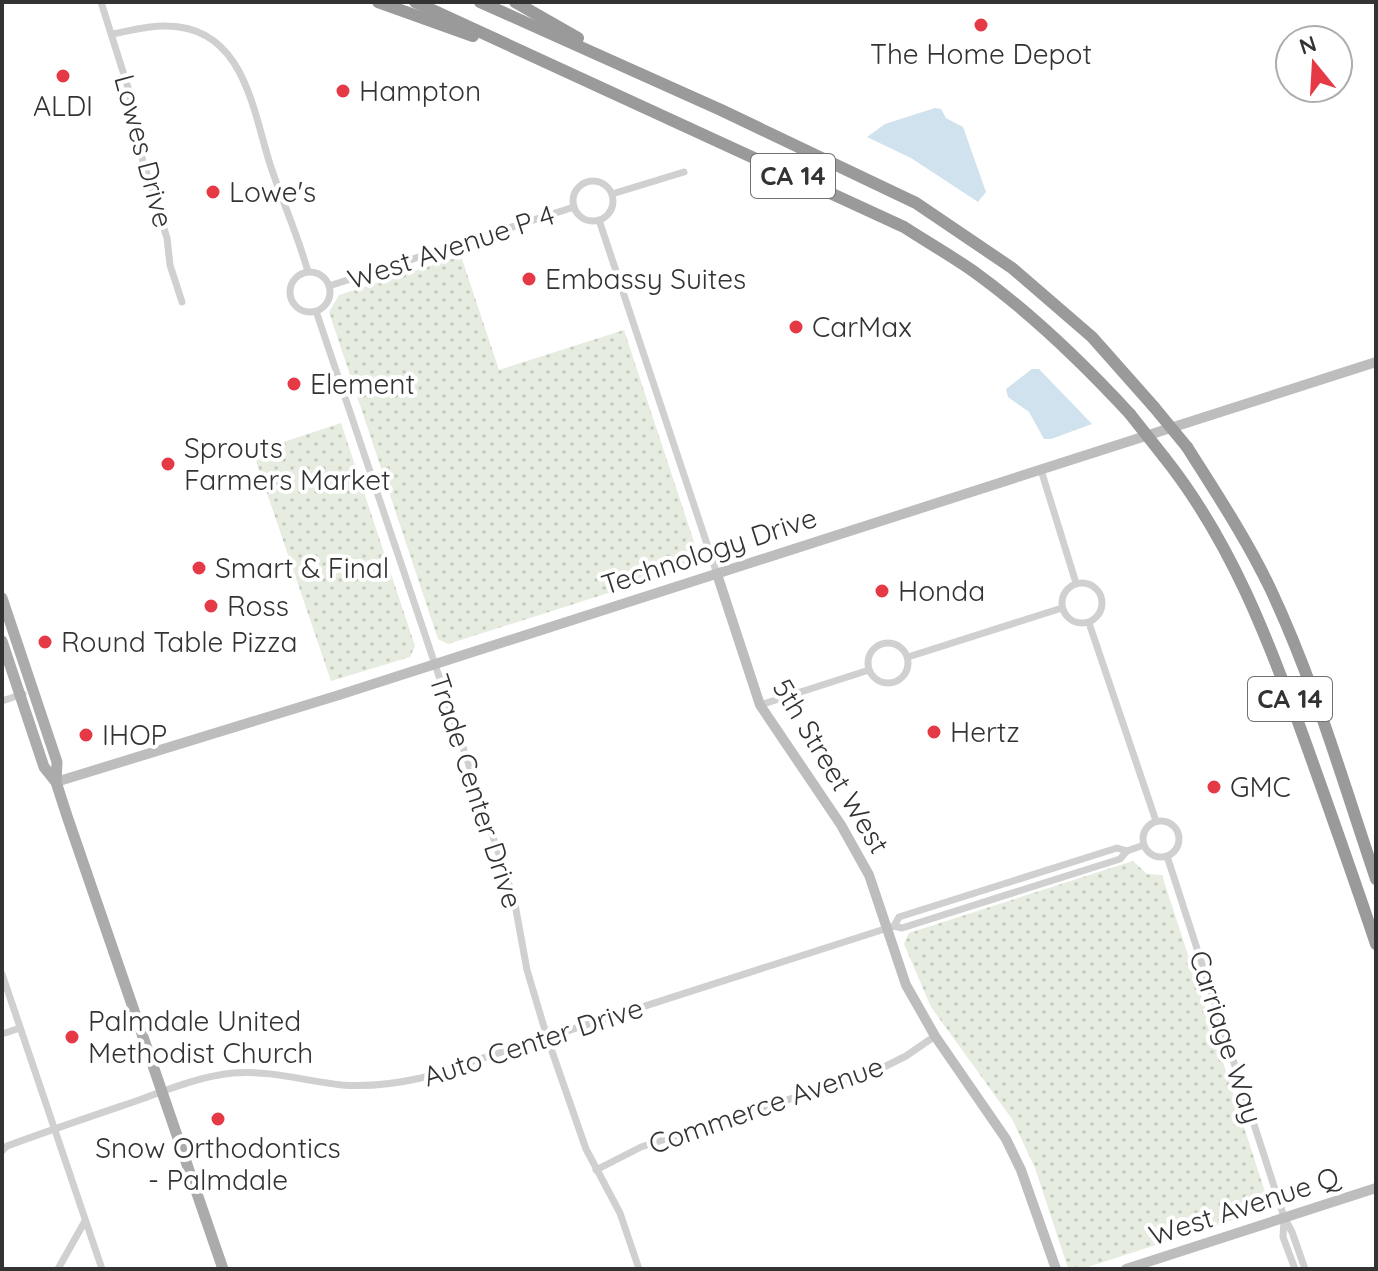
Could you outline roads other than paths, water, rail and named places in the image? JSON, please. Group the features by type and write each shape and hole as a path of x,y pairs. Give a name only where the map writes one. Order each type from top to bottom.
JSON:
{"highway":[{"path":"378,2 526,52"},
{"name":"CA 14","path":"415,2 904,227 973,271 1026,312 1090,370 1164,457 1214,531 1245,588 1272,649 1376,944"},
{"name":"CA 14","path":"480,2 916,203 1024,277 1092,337 1187,447 1247,543 1304,670 1376,879"},
{"path":"515,2 610,60"}],"main road":[{"name":"Technology Drive","path":"56,782 434,665 1376,362"},
{"name":"5th Street West","path":"717,574 760,705 869,875 890,927 906,985 935,1036 1006,1139 1021,1170 1056,1269"},
{"path":"2,598 57,762 56,782"},
{"path":"2,641 44,767 56,782 223,1269"},
{"name":"West Avenue Q","path":"1126,1269 1376,1188"}],"street":[{"name":"Lowes Drive","path":"101,2 130,94 132,126 167,238 170,265 182,302"},
{"path":"112,34 153,26 177,26 206,36 232,58 244,80 308,272"},
{"path":"612,194 684,172"},
{"path":"589,181 603,183 612,194 609,213 599,220 585,219 574,207 577,188 589,181"},
{"name":"West Avenue P 4","path":"329,286 574,207"},
{"name":"5th Street West","path":"599,220 717,574"},
{"path":"302,274 321,275 329,286 326,302 316,311 302,310 292,302 292,283 302,274"},
{"name":"Trade Center Drive","path":"316,311 514,899 527,970 547,1037 596,1170 620,1213 639,1269"},
{"path":"1041,470 1076,583"},
{"path":"1062,608 1066,590 1076,583 1087,582 1095,586 1102,596 1100,612 1089,623"},
{"path":"1062,608 1072,620 1089,623"},
{"path":"908,657 1062,608"},
{"path":"1089,623 1156,821"},
{"path":"890,642 898,645 908,657 907,673 895,683 884,684 874,678 869,670 870,654 882,644 890,642"},
{"path":"760,705 869,670"},
{"path":"2,701 33,691"},
{"path":"1156,821 1170,823 1178,830 1178,847 1167,856 1151,854 1144,845 1145,829 1156,821"},
{"name":"Auto Center Drive","path":"2,1151 7,1146 55,1128 164,1091 233,1073 290,1076 353,1085 394,1084 890,927 902,928 1051,881 1120,859 1127,851 1144,845"},
{"name":"Carriage Way","path":"1167,856 1284,1217"},
{"path":"2,974 102,1269"},
{"path":"2,1034 20,1028"},
{"name":"Commerce Avenue","path":"596,1170 641,1147 874,1072 906,1056 935,1036"},
{"path":"1284,1217 1283,1237 1295,1269"},
{"path":"1284,1217 1305,1269"},
{"path":"58,1269 85,1221"}],"water":[{"path":"935,108 941,109 946,118 963,127 986,192 978,202 911,158 867,137 885,124"},
{"path":"1032,369 1039,369 1092,424 1044,439 1029,412 1008,397 1006,389"}],"place":[{"name":"The Home Depot","path":"981,25"},
{"name":"ALDI","path":"63,76"},
{"name":"Hampton","path":"343,91"},
{"name":"Lowe's","path":"213,192"},
{"name":"Embassy Suites","path":"529,279"},
{"name":"CarMax","path":"796,327"},
{"name":"Element","path":"294,384"},
{"name":"Sprouts Farmers Market","path":"168,464"},
{"name":"Smart & Final","path":"199,568"},
{"name":"Honda","path":"882,591"},
{"name":"Ross","path":"211,606"},
{"name":"Round Table Pizza","path":"45,642"},
{"name":"Hertz","path":"934,732"},
{"name":"IHOP","path":"86,735"},
{"name":"GMC","path":"1214,787"},
{"name":"Palmdale United Methodist Church","path":"72,1037"},
{"name":"Snow Orthodontics - Palmdale","path":"218,1119"}]}
